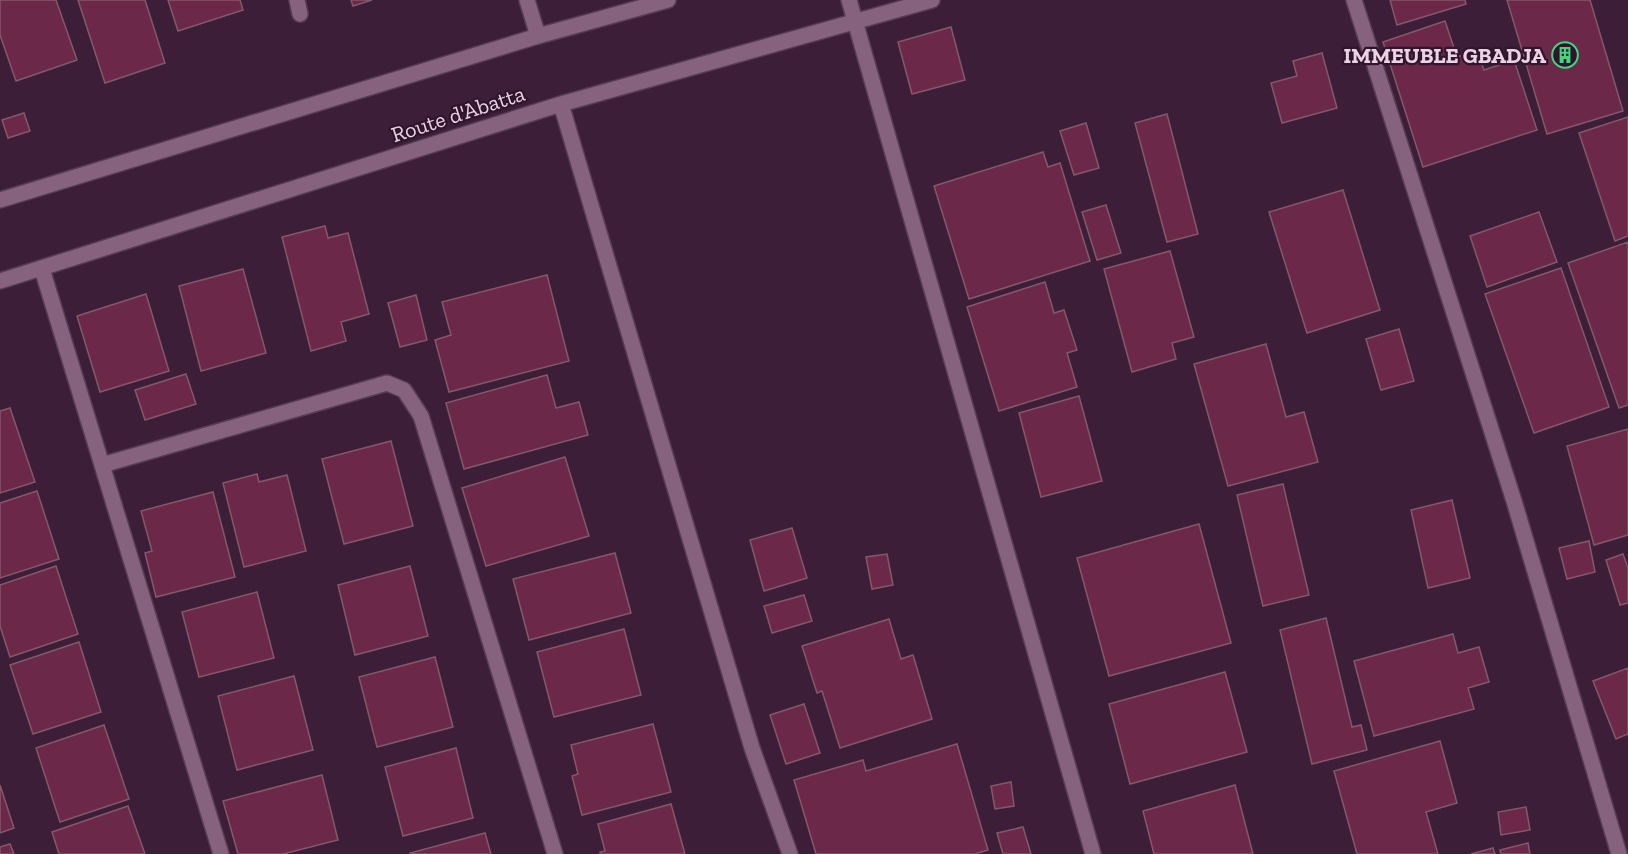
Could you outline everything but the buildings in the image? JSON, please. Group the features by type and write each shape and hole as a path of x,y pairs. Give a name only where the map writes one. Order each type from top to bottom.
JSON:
{"street":[{"path":"527,0 538,36"},
{"path":"0,200 538,36 668,0"},
{"path":"849,0 1093,854"},
{"name":"Route d'Abatta","path":"0,281 561,104 932,0"},
{"path":"1354,0 1514,501 1619,854"},
{"path":"561,104 752,748 790,854"},
{"path":"42,269 221,854"},
{"path":"102,465 387,383 404,390 421,416 555,854"}],"place":[{"name":"IMMEUBLE GBADJA","path":"1565,55"}]}
